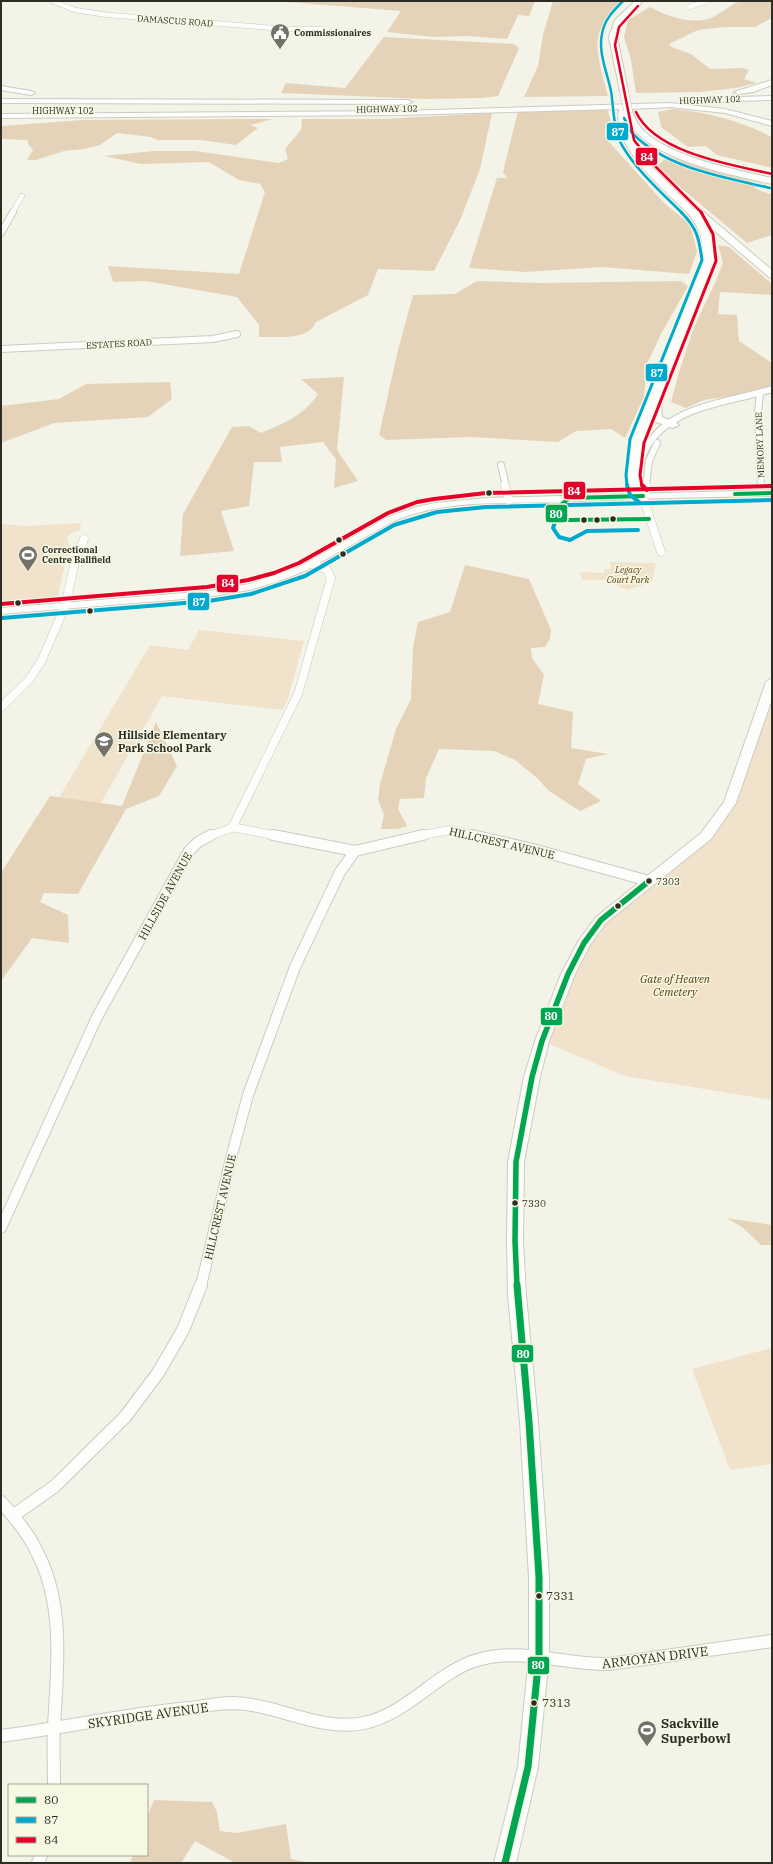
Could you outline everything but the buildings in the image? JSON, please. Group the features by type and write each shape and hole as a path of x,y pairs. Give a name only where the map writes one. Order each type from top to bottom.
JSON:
{"highway":[{"path":"621,91 608,46 608,36 613,21 632,1"},
{"path":"639,1 618,22 613,37 625,110 631,121 639,131 654,143 697,162 772,181"},
{"name":"HIGHWAY 102","path":"772,82 743,91 695,96 772,95"},
{"path":"1,88 31,93"},
{"path":"1,92 201,102"},
{"path":"633,99 671,97"},
{"name":"HIGHWAY 102","path":"488,102 680,98"},
{"name":"HIGHWAY 102","path":"1,113 88,111 332,110 772,98"},
{"name":"HIGHWAY 102","path":"1,101 417,102"},
{"path":"311,114 548,105"},
{"path":"1,113 105,115 311,114 670,105 725,111 772,124"},
{"path":"625,110 622,120 628,143 636,156 656,178 697,218 706,236 709,261 637,441 633,475 635,490 643,496"},
{"path":"1,122 105,115"},
{"path":"656,178 772,276"},
{"path":"656,396 657,419 670,424"}],"main road":[{"path":"1,611 208,594 241,589 270,582 313,564 366,532 401,514 434,505 509,500 772,493"},
{"path":"505,1863 528,1767 539,1656 539,1577 529,1422 517,1295 515,1241 516,1162 532,1077 542,1041 568,974 584,943 601,920 706,836 730,803 772,682"}],"street":[{"name":"DAMASCUS ROAD","path":"52,1 71,9 108,15 299,30 322,29"},
{"name":"DAMASCUS ROAD","path":"62,1 77,7 106,12 280,26 299,30"},
{"path":"689,7 707,1"},
{"path":"1,233 22,196"},
{"name":"ESTATES ROAD","path":"1,349 213,339 237,334"},
{"path":"661,552 643,496 646,494 646,473 652,451 670,424 692,414 772,389"},
{"name":"MEMORY LANE","path":"760,393 758,412 761,485"},
{"path":"501,465 509,500"},
{"path":"1,707 29,680 42,660 65,606 75,562 84,539"},
{"path":"232,827 298,694 331,578 328,570 313,564"},
{"name":"HILLCREST AVENUE","path":"232,827 355,851 406,838 450,830 533,849 649,881"},
{"name":"HILLSIDE AVENUE","path":"1,1228 97,1017 189,851 195,843 202,838 232,827"},
{"name":"HILLCREST AVENUE","path":"14,1515 55,1486 125,1417 158,1373 183,1330 203,1281 231,1158 248,1094 295,967 334,884 355,851"},
{"path":"1,1502 20,1523 38,1554 48,1579 56,1610 58,1654 54,1729 54,1784"},
{"name":"ARMOYAN DRIVE","path":"539,1656 578,1662 616,1664 772,1641"},
{"name":"SKYRIDGE AVENUE","path":"1,1736 54,1729 170,1709 233,1703 252,1705 326,1722 347,1724 365,1722 382,1717 462,1666 483,1658 502,1654 539,1656"}],"green space":[{"path":"81,523 80,530 71,533 67,538 71,550 65,564 58,596 51,599 1,603 1,524 26,526"},
{"name":"Legacy Court Park","path":"610,562 656,563 652,582 627,590 606,580 582,580 580,572 604,573 604,569 611,569"},
{"name":"Hillside Elementary Park School Park","path":"199,630 304,641 288,699 282,710 162,696 95,813 54,806 150,645 188,650"},
{"name":"Gate of Heaven Cemetery","path":"772,682 772,1100 625,1076 542,1041 601,920 683,855 730,803"},
{"path":"772,1348 772,1464 730,1470 692,1369"}],"shaded area":[{"path":"274,1 535,1 529,16 518,15 507,39 467,36 434,37 387,32 401,11"},
{"path":"553,1 626,1 605,22 598,38 597,44 599,59 608,96 524,97 538,66 543,35"},
{"path":"741,1 772,1 772,18 755,27 724,27 698,30 669,44 672,47 691,54 710,69 742,68 749,70 744,79 757,83 736,88 699,92 636,93 631,60 624,37 628,20 650,7 685,20 708,19"},
{"path":"384,37 514,44 519,48 498,96 482,98 426,99 281,93 286,83 345,88"},
{"path":"607,108 612,126 609,142 665,204 690,224 697,251 689,274 602,267 525,272 469,268 497,178 507,178 503,172 518,111"},
{"path":"673,109 698,112 724,118 748,126 772,137 772,168 717,155 706,146 688,147 661,127 658,112"},
{"path":"492,113 480,169 461,218 434,271 378,269 368,295 316,322 306,333 291,337 259,337 259,325 237,297 146,281 113,282 108,266 239,274 265,192 260,184 239,180 209,162 141,164 104,156 154,151 196,151 279,163 288,159 285,149 301,130 302,119 383,119"},
{"path":"273,119 250,125 258,128 236,145 200,140 158,140 151,137 117,133 100,145 84,149 64,151 36,160 27,160 33,150 28,144 28,140 1,139 1,126 83,120"},
{"path":"668,156 696,166 768,185 754,188 772,195 772,235 747,243 656,167"},
{"path":"718,245 729,247 772,284 772,295 720,292 718,314 737,315 739,341 772,363 772,386 750,393 704,400 686,408 671,402 694,327 723,263"},
{"path":"477,281 540,283 681,281 688,286 661,334 647,364 644,397 625,438 611,429 576,431 558,442 471,437 386,440 379,435 398,350 413,295 455,294"},
{"path":"344,377 337,450 358,481 334,488 336,459 323,442 280,447 282,462 254,462 249,506 221,511 234,551 180,556 183,514 232,427 249,426 261,433 278,426 300,413 318,394 301,379"},
{"path":"170,382 172,399 148,417 54,423 1,443 1,406 59,399 86,384"},
{"path":"465,565 529,579 551,630 550,639 545,647 531,648 532,658 544,675 538,704 573,712 571,748 608,754 586,759 578,784 601,801 580,811 549,791 537,778 515,760 494,751 439,749 426,778 424,798 400,799 398,809 407,826 398,829 381,829 384,815 378,800 380,784 396,729 411,699 413,647 418,622 450,612"},
{"path":"156,722 177,766 159,796 126,809 78,894 44,893 40,902 68,915 69,943 32,938 1,981 1,873 50,796 122,806"},
{"path":"726,1218 772,1225 772,1245 761,1245 742,1227"},
{"path":"154,1800 212,1802 217,1812 220,1831 236,1833 286,1824 291,1859 312,1863 235,1863 195,1841 181,1863 130,1863 133,1856 148,1856 148,1815"}],"transit line":[{"name":"87","path":"623,1 609,16 604,27 601,40 601,48 611,92 615,122 622,146 641,172 691,222 699,238 702,260 630,439 626,475 628,491 630,495 639,502"},
{"name":"84","path":"638,6 619,27 615,38 615,45 634,140 651,162 703,214 713,234 716,261 644,443 640,475 642,486 647,490"},
{"name":"84","path":"636,112 643,124 655,135 670,143 704,157 772,174"},
{"name":"87","path":"624,118 633,134 662,155 679,163 716,175 770,188"},
{"name":"84","path":"1,604 207,587 248,580 274,573 299,563 388,513 417,502 434,499 486,493 772,486"},
{"name":"80","path":"735,494 772,493"},
{"name":"80","path":"643,496 570,498 559,506 556,514 563,519 569,520 649,519"},
{"name":"87","path":"2,618 209,601 251,594 305,576 394,525 437,512 486,507 772,500"},
{"name":"87","path":"565,514 555,522 553,528 559,537 570,540 587,531 638,530"},
{"name":"80","path":"505,1863 528,1767 539,1656 539,1577 529,1422 517,1295 515,1241 516,1162 532,1077 542,1041 568,974 584,943 601,920 649,881"}],"place":[{"name":"Commissionaires","path":"280,50"},
{"name":"Correctional Centre Ballfield","path":"28,572"},
{"name":"Hillside Elementary Park School Park","path":"104,758"},
{"name":"7303","path":"649,881"},
{"name":"7330","path":"515,1203"},
{"name":"7331","path":"539,1596"},
{"name":"7313","path":"534,1703"},
{"name":"Sackville Superbowl","path":"647,1747"}]}
